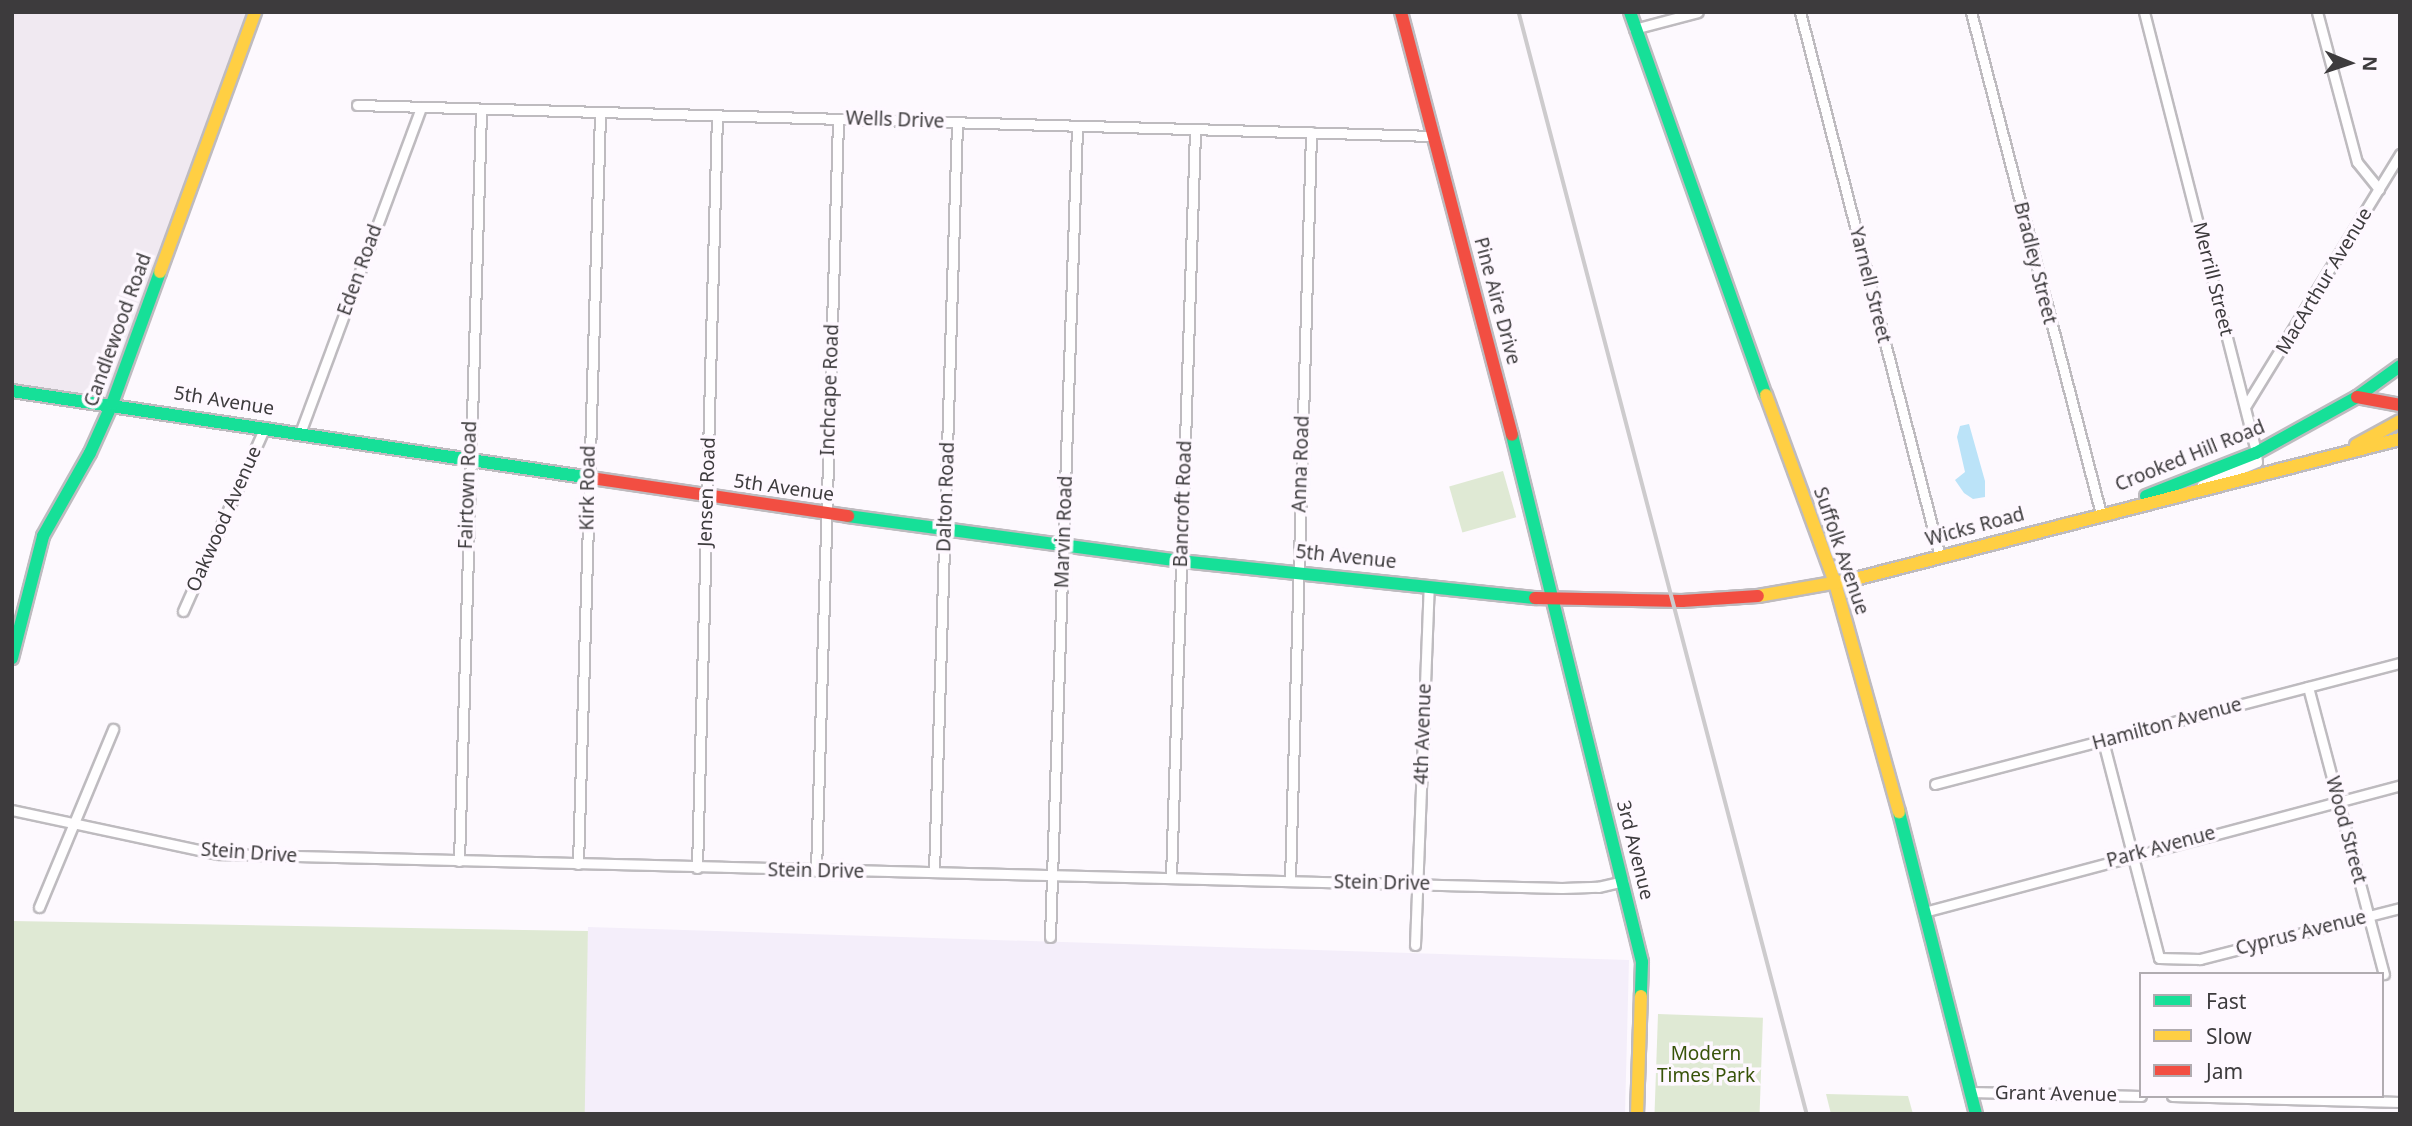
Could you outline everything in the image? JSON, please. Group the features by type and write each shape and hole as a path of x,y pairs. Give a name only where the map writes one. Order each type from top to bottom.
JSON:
{"main road":[{"name":"Candlewood Road","path":"12,658 43,536 90,453 112,404 255,12"},
{"name":"Pine Aire Drive","path":"1401,12 1553,600"},
{"name":"Suffolk Avenue","path":"1630,12 1835,583 1894,791 1976,1114"},
{"name":"Crooked Hill Road","path":"2101,514 2256,453 2357,397 2400,366"},
{"name":"5th Avenue","path":"12,391 945,531 1181,561 1553,600"},
{"path":"2357,397 2400,405"},
{"path":"2317,462 2400,421"},
{"name":"Wicks Road","path":"1553,600 1732,600 1777,595 1940,557 2400,439"},
{"name":"3rd Avenue","path":"1553,600 1642,962 1637,1114"}],"street":[{"path":"1634,29 1698,12"},
{"name":"Yarnell Street","path":"1800,12 1940,557"},
{"name":"Bradley Street","path":"1971,12 2101,514"},
{"name":"Merrill Street","path":"2144,12 2256,453"},
{"path":"2318,12 2357,162 2379,188"},
{"name":"Wells Drive","path":"357,105 1433,136"},
{"name":"Eden Road","path":"300,433 421,108"},
{"name":"Fairtown Road","path":"459,860 481,110"},
{"name":"Kirk Road","path":"578,864 600,113"},
{"name":"Jensen Road","path":"697,868 717,116"},
{"name":"Inchcape Road","path":"816,871 838,119"},
{"name":"Dalton Road","path":"934,872 957,122"},
{"name":"Marvin Road","path":"1050,937 1077,126"},
{"name":"Bancroft Road","path":"1171,878 1195,129"},
{"name":"Anna Road","path":"1290,880 1311,132"},
{"name":"MacArthur Avenue","path":"2245,407 2400,154"},
{"name":"Oakwood Avenue","path":"183,611 265,427"},
{"path":"2176,496 2256,463 2256,453"},
{"name":"4th Avenue","path":"1415,945 1429,586"},
{"name":"Hamilton Avenue","path":"1935,784 2400,663"},
{"name":"Wood Street","path":"2308,687 2385,974"},
{"path":"38,907 113,729"},
{"path":"2103,741 2131,855"},
{"name":"Park Avenue","path":"1924,912 2400,785"},
{"name":"Stein Drive","path":"12,810 217,854 1562,888 1598,887 1623,881"},
{"name":"Cyprus Avenue","path":"2131,855 2159,958 2200,959 2400,908"},
{"name":"Grant Avenue","path":"1970,1092 2139,1096"},
{"path":"2248,1098 2400,1102"}],"shaded area":[{"path":"12,12 255,12 112,404 12,390"},
{"path":"588,927 1629,960 1625,1114 580,1114"}],"green space":[{"path":"1503,471 1516,517 1462,533 1449,486"},
{"path":"12,921 588,931 585,1114 12,1114"},
{"name":"Modern Times Park","path":"1658,1014 1763,1018 1760,1114 1655,1114"},
{"path":"1826,1094 1908,1096 1913,1114 1831,1114"}],"water":[{"path":"1969,424 1985,481 1985,497 1973,499 1964,493 1955,480 1965,472 1957,437 1960,426"}],"railway":[{"path":"1519,12 1807,1114"}],"traffic: fast":[{"path":"1630,12 1766,395"},
{"path":"12,658 43,536 90,453 112,404 160,272"},
{"path":"2146,496 2256,453 2357,397 2400,366"},
{"path":"12,391 591,478"},
{"path":"1512,435 1642,962 1641,996"},
{"path":"848,516 1181,561 1535,598"},
{"path":"1899,812 1976,1114"}],"traffic: slow":[{"path":"160,272 255,12"},
{"path":"1766,395 1835,583 1899,812"},
{"path":"2356,445 2400,421"},
{"path":"1758,596 1855,579 2400,439"},
{"path":"1637,1114 1641,996"}],"traffic: jam":[{"path":"1401,12 1512,435"},
{"path":"2357,397 2400,405"},
{"path":"591,478 848,516"},
{"path":"1535,598 1682,601 1758,596"}]}
